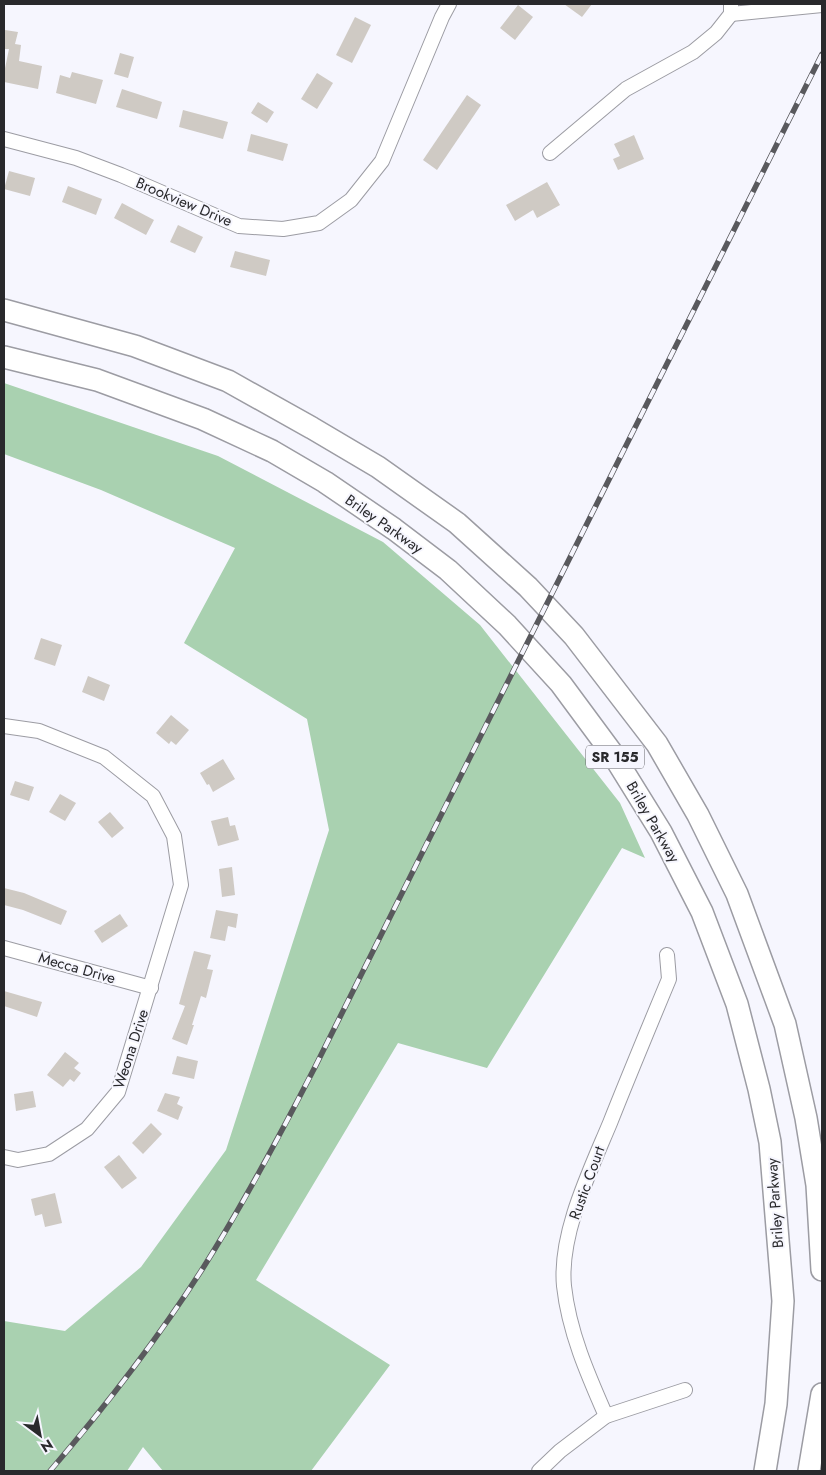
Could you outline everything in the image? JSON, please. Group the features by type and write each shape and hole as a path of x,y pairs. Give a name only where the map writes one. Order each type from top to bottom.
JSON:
{"highway":[{"name":"SR 155","path":"4,310 135,346 228,381 312,428 378,467 457,523 528,588 574,636 657,744 698,816 737,894 785,1024 806,1118 817,1184 822,1270"},
{"name":"Briley Parkway","path":"4,357 97,380 203,419 272,451 325,482 394,529 448,570 507,625 561,684 612,753 661,832 702,912 736,1004 759,1089 770,1142 783,1301 776,1404 765,1471"},
{"path":"809,1471 822,1394"}],"street":[{"name":"Brookview Drive","path":"4,139 76,158 121,175 239,226 283,229 319,222 351,200 382,161 449,4"},
{"path":"550,153 626,88 693,52 716,33 731,9 822,5"},
{"name":"Weona Drive","path":"4,726 39,731 104,757 153,796 174,836 181,885 118,1092 87,1129 49,1154 18,1160 4,1158"},
{"name":"Mecca Drive","path":"4,948 150,988"},
{"name":"Rustic Court","path":"606,1416 580,1350 570,1318 564,1285 565,1258 574,1210 669,979 667,955"},
{"path":"539,1471 560,1451 606,1416 685,1390"}],"green space":[{"path":"4,383 218,456 383,542 480,625 620,803 645,858 622,848 487,1068 398,1043 256,1280 390,1365 311,1471 163,1471 143,1447 127,1471 4,1471 4,1321 65,1331 141,1267 226,1150 329,830 307,719 184,643 235,548 101,490 4,454"}],"building":[{"path":"564,4 592,4 582,17"},
{"path":"518,5 533,17 515,40 500,28"},
{"path":"355,17 371,25 352,63 336,55"},
{"path":"5,30 18,32 15,44 21,45 19,61 42,66 38,89 4,82 9,49 4,49"},
{"path":"120,53 134,57 128,78 114,74"},
{"path":"72,72 103,80 96,104 56,93 60,75 70,78"},
{"path":"317,73 333,83 317,109 301,99"},
{"path":"122,89 162,102 157,119 116,107"},
{"path":"467,95 481,105 437,170 423,160"},
{"path":"258,102 274,112 267,123 251,113"},
{"path":"183,110 228,122 223,139 179,127"},
{"path":"251,134 288,144 283,161 247,151"},
{"path":"634,135 644,159 618,170 613,159 620,156 614,144"},
{"path":"9,171 35,178 30,196 4,189"},
{"path":"547,182 560,205 537,218 533,210 515,221 506,205"},
{"path":"68,186 102,199 96,215 62,202"},
{"path":"122,203 154,220 146,235 114,218"},
{"path":"178,225 203,237 195,253 170,242"},
{"path":"235,251 270,260 266,276 230,267"},
{"path":"41,638 62,645 55,666 34,659"},
{"path":"88,676 110,685 104,701 82,692"},
{"path":"171,715 189,730 176,745 171,741 169,744 156,733"},
{"path":"223,759 235,779 213,792 200,773"},
{"path":"15,781 34,787 29,801 10,795"},
{"path":"60,794 76,803 65,821 49,812"},
{"path":"110,812 124,828 112,838 98,822"},
{"path":"228,817 230,826 235,825 239,840 218,846 211,821"},
{"path":"232,867 235,895 222,897 219,869"},
{"path":"4,888 24,893 67,911 61,925 23,910 4,905"},
{"path":"216,910 238,914 236,928 228,926 225,941 210,938"},
{"path":"120,914 128,926 102,943 94,931"},
{"path":"194,951 211,955 207,969 213,970 206,998 201,996 187,1045 172,1039 185,1006 179,1004"},
{"path":"4,991 42,1002 37,1017 4,1006"},
{"path":"65,1052 79,1063 74,1068 81,1073 74,1082 70,1079 63,1087 47,1075"},
{"path":"177,1056 198,1061 194,1079 172,1074"},
{"path":"33,1091 36,1107 16,1111 14,1094"},
{"path":"165,1093 180,1097 177,1104 183,1107 178,1120 157,1111"},
{"path":"151,1123 162,1134 143,1154 132,1143"},
{"path":"119,1155 137,1178 122,1189 104,1167"},
{"path":"55,1193 62,1223 45,1227 42,1214 35,1216 31,1199"}],"railway":[{"path":"50,1471 149,1347 203,1268 261,1169 315,1067 822,54"}]}
